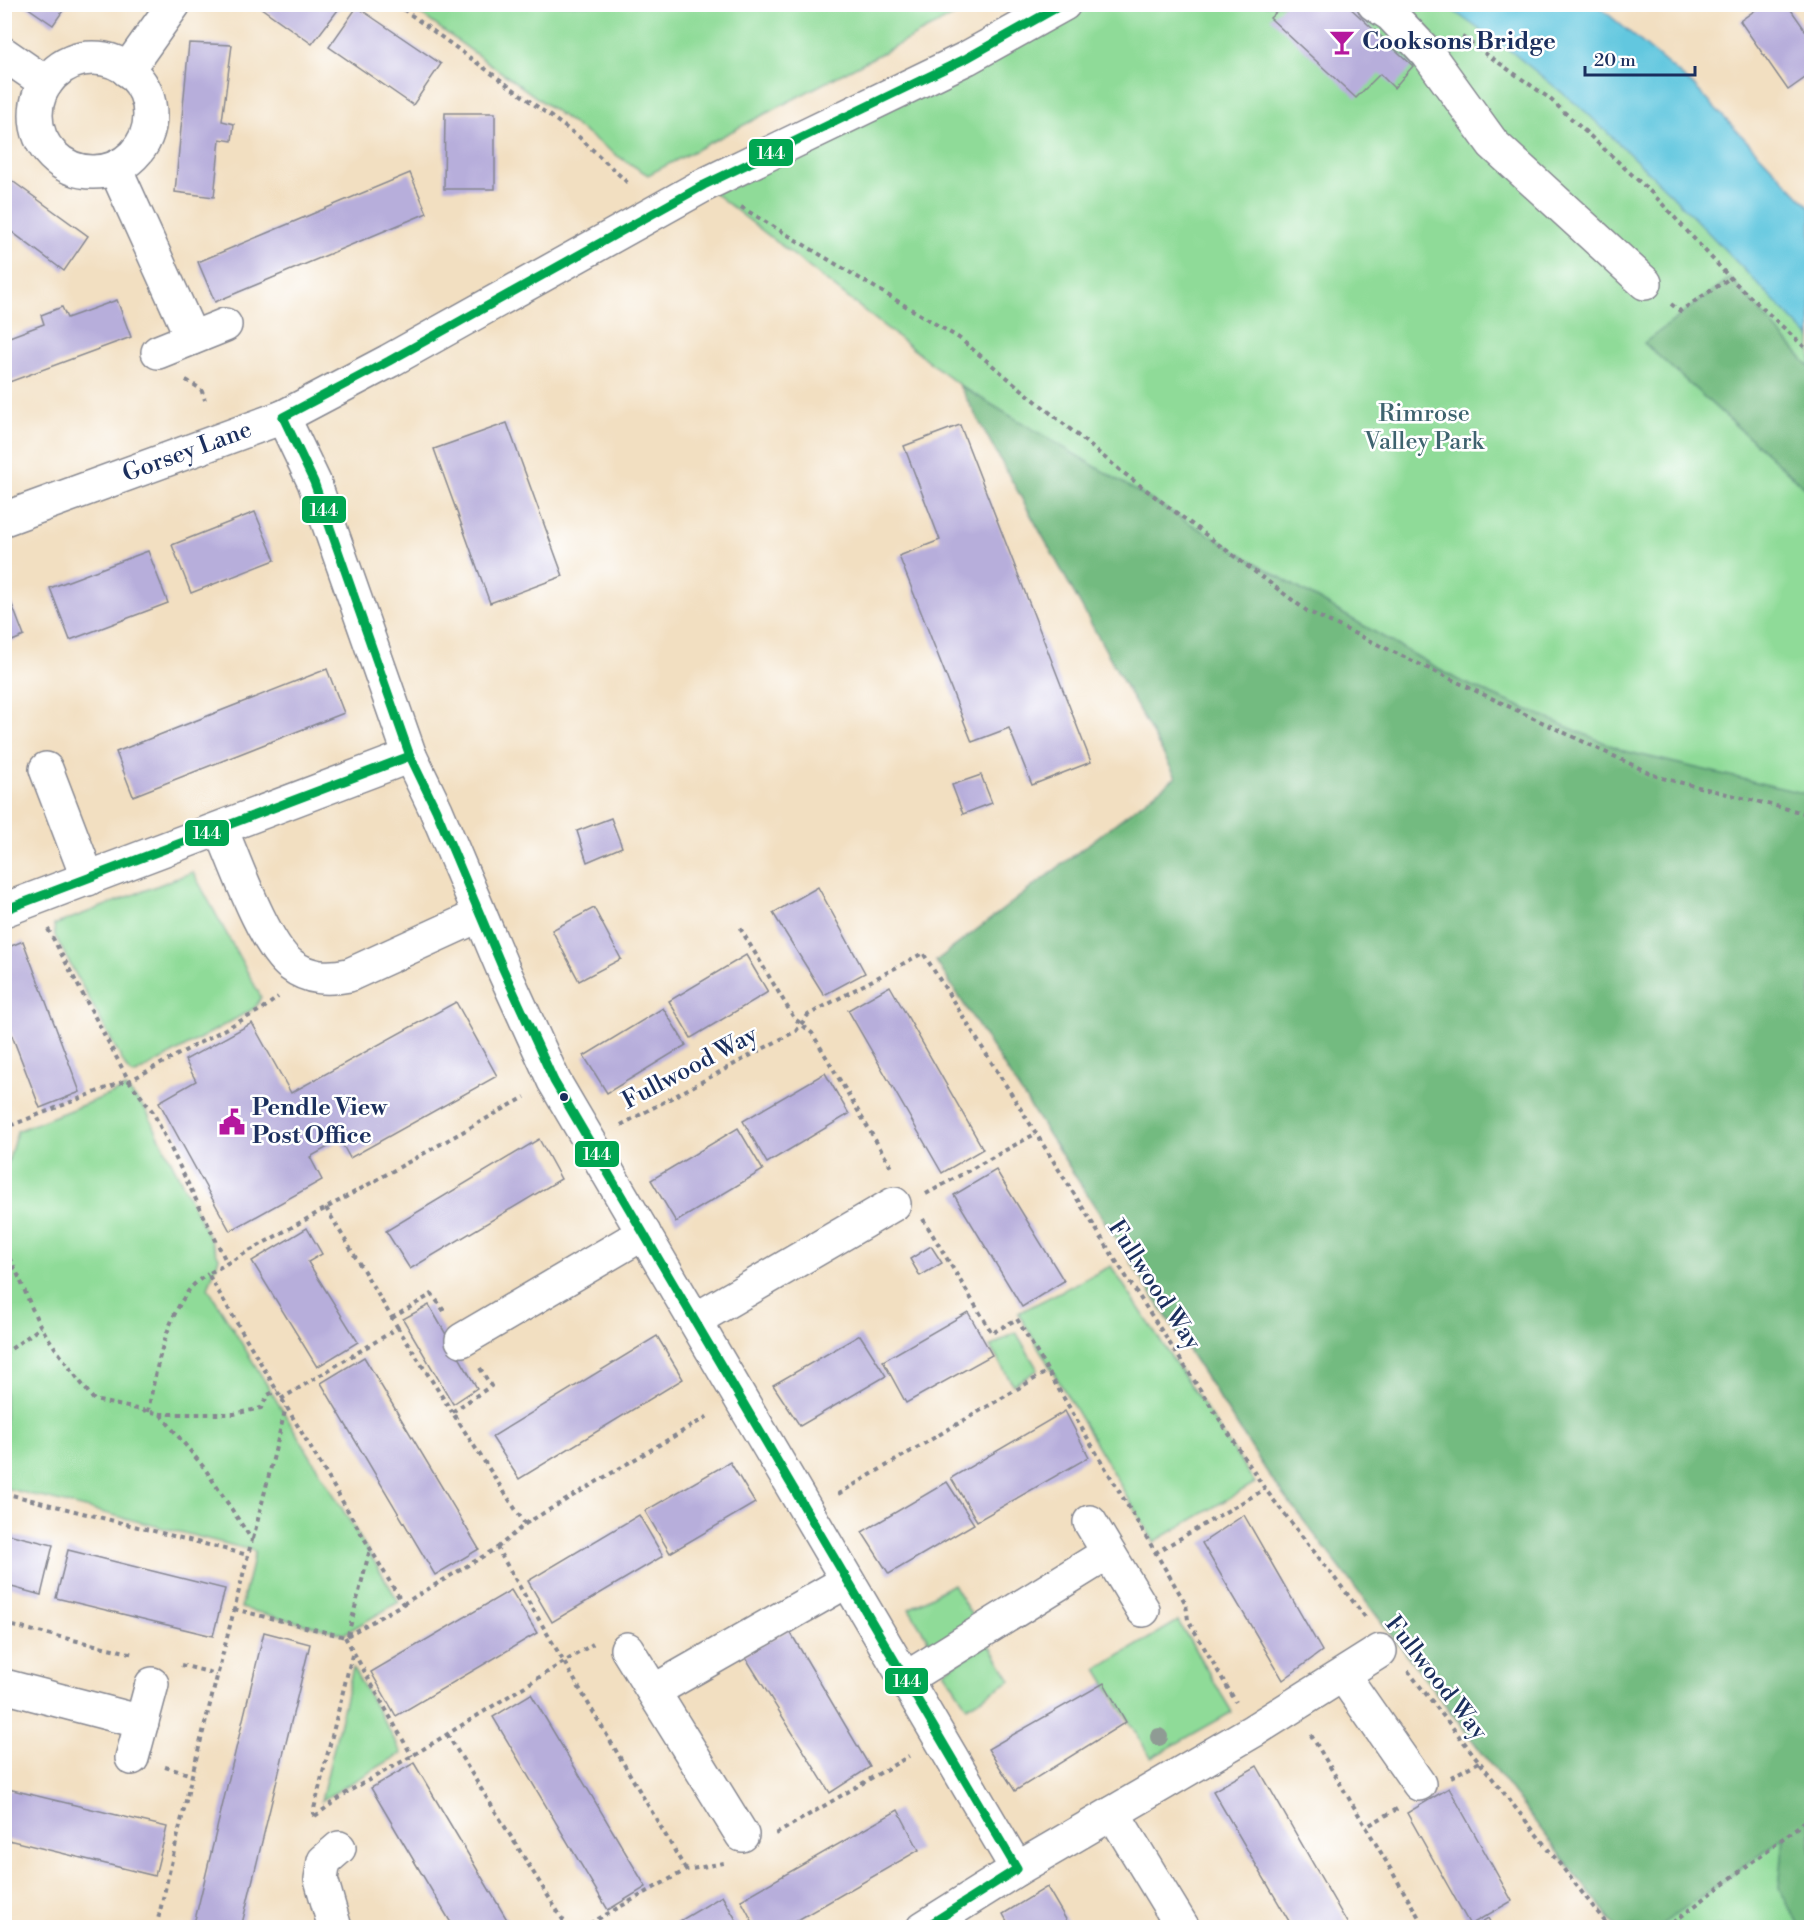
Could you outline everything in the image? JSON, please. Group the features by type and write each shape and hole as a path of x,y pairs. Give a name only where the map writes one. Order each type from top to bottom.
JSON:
{"street":[{"path":"127,70 174,4"},
{"name":"Gorsey Lane","path":"4,519 283,417 389,361 704,185 967,58 1065,4"},
{"path":"1374,4 1391,15 1428,54 1493,144 1645,283"},
{"path":"4,54 46,83"},
{"path":"93,58 111,62 127,70 139,82 147,97 150,114 148,131 141,147 130,159 115,168 97,172 79,171 62,163 48,151 39,135 36,117 38,99 46,83 58,70 75,61 93,58"},
{"path":"115,168 192,338"},
{"path":"159,352 225,325"},
{"path":"283,417 314,482 410,756 436,810 554,1081 1017,1869"},
{"path":"4,910 410,756"},
{"path":"46,769 88,879"},
{"path":"221,829 260,919 279,952 290,965 308,974 329,978 349,975 480,915"},
{"path":"695,1320 904,1203"},
{"path":"462,1340 644,1233"},
{"path":"1090,1522 1143,1610"},
{"path":"905,1679 1108,1553"},
{"path":"654,1691 847,1581"},
{"path":"923,1928 1017,1869 1294,1706 1384,1646"},
{"path":"627,1649 746,1842"},
{"path":"1343,1675 1419,1784"},
{"path":"132,1758 152,1684"},
{"path":"4,1686 142,1722"},
{"path":"1113,1813 1183,1928"},
{"path":"335,1928 321,1879 324,1861 339,1848"}],"path":[{"path":"396,4 579,137 658,211"},
{"path":"1453,31 1549,98 1655,196 1730,278 1812,354"},
{"path":"704,185 959,338 1121,471 1307,611 1658,777 1812,815"},
{"path":"1645,283 1680,311 1730,278"},
{"path":"36,898 49,932 129,1081 153,1112 227,1263"},
{"path":"740,928 794,1018 812,1033 894,1171"},
{"name":"Fullwood Way","path":"589,1142 796,1031 808,1015 923,953 1035,1134 1265,1489 1384,1646 1610,1928"},
{"path":"4,1141 7,1127 129,1081 264,1008 308,974"},
{"path":"148,1412 155,1375 172,1323 188,1291 208,1274 554,1081"},
{"path":"1035,1134 904,1203 992,1333 1017,1319 1186,1604 1188,1620 1253,1731"},
{"path":"326,1208 398,1328 525,1524"},
{"path":"4,1250 41,1327 94,1400 161,1414 234,1414 261,1408 268,1395 277,1390"},
{"path":"208,1274 403,1604"},
{"path":"392,1318 432,1294 462,1340 491,1386 452,1412"},
{"path":"4,1353 41,1327"},
{"path":"282,1399 398,1328"},
{"path":"807,1513 1048,1371"},
{"path":"234,1609 346,1636 497,1548 525,1524 740,1398"},
{"path":"249,1555 286,1406"},
{"path":"161,1414 205,1469 252,1540"},
{"path":"1155,1553 1265,1489"},
{"path":"370,1548 346,1636 412,1756"},
{"path":"497,1548 686,1870"},
{"path":"4,1623 136,1654"},
{"path":"315,1816 349,1791 412,1756 615,1631 627,1649"},
{"path":"339,1848 313,1813 353,1651"},
{"path":"1294,1706 1425,1928"},
{"path":"447,1734 568,1928"},
{"path":"582,1928 686,1870 721,1865 746,1842 941,1737"},
{"path":"1366,1827 1424,1792 1419,1784"},
{"path":"1666,1928 1812,1816"}],"green space":[{"path":"408,5 974,5 648,175 619,157"},
{"name":"Rimrose Valley Park","path":"1064,5 1518,5 1811,274 1811,1927 1616,1927 1271,1478 936,961 1176,777 959,385 704,185"},
{"path":"1730,278 1811,368 1811,493 1644,343"},
{"path":"959,385 1293,585 1458,680 1624,751 1811,795 1811,1927 1800,1927 1779,1888 1784,1837 1658,1927 1616,1927 1271,1478 936,961 1176,777"},
{"path":"193,872 261,997 255,1008 134,1075 128,1071 55,936 54,925"},
{"path":"126,1088 146,1110 219,1258 208,1288 399,1602 344,1634 241,1608 255,1551 5,1488 4,1176 17,1131"},
{"path":"1111,1266 1255,1483 1154,1542 1018,1313"},
{"path":"1016,1332 1038,1370 1013,1385 990,1347"},
{"path":"953,1584 975,1621 932,1646 909,1609"},
{"path":"1178,1621 1232,1712 1151,1758 1097,1669"},
{"path":"989,1644 1011,1680 967,1707 944,1671"},
{"path":"353,1668 402,1753 321,1801"}],"water":[{"path":"1445,5 1597,5 1695,87 1811,208 1811,339 1672,195 1586,112 1513,53"}],"building":[{"name":"Cooksons Bridge","path":"1285,4 1346,4 1413,66 1394,88 1380,74 1356,98 1270,18"},
{"path":"1764,4 1787,4 1812,40 1812,73 1788,90 1740,21"},
{"path":"24,5 67,5 53,25"},
{"path":"257,5 339,5 341,6 312,44"},
{"path":"357,7 441,64 413,105 329,47"},
{"path":"189,43 232,45 222,121 234,124 232,141 220,139 214,197 175,192"},
{"path":"445,113 495,113 495,189 444,189"},
{"path":"410,173 427,213 215,302 198,262"},
{"path":"4,175 88,236 64,271 4,226"},
{"path":"117,300 131,337 4,384 4,339 44,324 41,315 62,307 67,318"},
{"path":"507,423 563,576 490,603 434,449"},
{"path":"960,425 1091,762 1032,785 1009,728 972,742 899,556 940,540 904,446"},
{"path":"255,512 275,560 191,593 172,545"},
{"path":"148,551 168,603 70,640 50,588"},
{"path":"11,602 24,636 5,644 5,605"},
{"path":"327,669 344,713 133,796 116,752"},
{"path":"981,775 992,803 963,814 952,785"},
{"path":"611,818 622,847 587,862 577,831"},
{"path":"818,887 865,973 824,995 773,913"},
{"path":"594,908 621,959 579,981 552,930"},
{"path":"23,941 80,1092 40,1108 4,1015 4,949"},
{"path":"746,955 768,992 691,1038 669,1001"},
{"path":"890,986 983,1149 942,1173 848,1010"},
{"path":"456,1002 497,1076 350,1158 340,1140 310,1157 322,1180 230,1231 159,1102 196,1081 185,1060 252,1023 291,1093"},
{"path":"663,1008 686,1045 607,1093 584,1056"},
{"path":"825,1073 849,1114 767,1163 743,1121"},
{"path":"738,1128 763,1170 676,1222 651,1180"},
{"path":"539,1139 561,1179 410,1269 386,1231"},
{"path":"996,1170 1064,1281 1022,1307 954,1195"},
{"path":"307,1228 322,1254 308,1262 358,1342 317,1367 252,1261"},
{"path":"931,1246 942,1263 920,1276 910,1259"},
{"path":"429,1305 477,1388 453,1404 403,1319"},
{"path":"968,1312 992,1355 906,1403 883,1361"},
{"path":"860,1335 886,1376 800,1426 773,1385"},
{"path":"657,1336 683,1379 519,1479 492,1437"},
{"path":"364,1357 479,1549 435,1575 321,1383"},
{"path":"1065,1411 1089,1457 977,1521 951,1478"},
{"path":"730,1462 755,1503 670,1553 645,1511"},
{"path":"947,1482 974,1524 889,1574 862,1532"},
{"path":"639,1515 663,1556 552,1622 528,1581"},
{"path":"1244,1515 1322,1651 1283,1680 1202,1543"},
{"path":"4,1533 53,1545 41,1595 4,1585"},
{"path":"68,1550 225,1589 213,1636 56,1598"},
{"path":"511,1590 537,1633 396,1716 371,1672"},
{"path":"789,1630 870,1767 830,1793 744,1655"},
{"path":"264,1632 310,1644 241,1928 193,1928"},
{"path":"1104,1683 1126,1722 1015,1791 988,1749"},
{"path":"531,1694 646,1887 608,1910 493,1717"},
{"path":"414,1763 512,1928 454,1928 404,1844 371,1788"},
{"path":"1257,1766 1350,1928 1293,1928 1213,1791"},
{"path":"4,1788 167,1827 155,1876 4,1839"},
{"path":"1449,1788 1512,1901 1470,1925 1407,1813"},
{"path":"898,1810 919,1850 784,1928 756,1928 741,1900"},
{"path":"1047,1887 1071,1928 1011,1928 1003,1914"},
{"path":"722,1896 741,1928 668,1928"},
{"path":"1488,1918 1493,1928 1472,1928"}],"transit line":[{"name":"144","path":"924,1928 1017,1869 554,1081 503,969 436,810 410,756 314,482 283,417 389,361 704,185 967,58 1063,4"},
{"name":"144","path":"4,910 410,756"}],"place":[{"name":"Cooksons Bridge","path":"1342,42"},
{"name":"Pendle View Post Office","path":"232,1122"}]}
